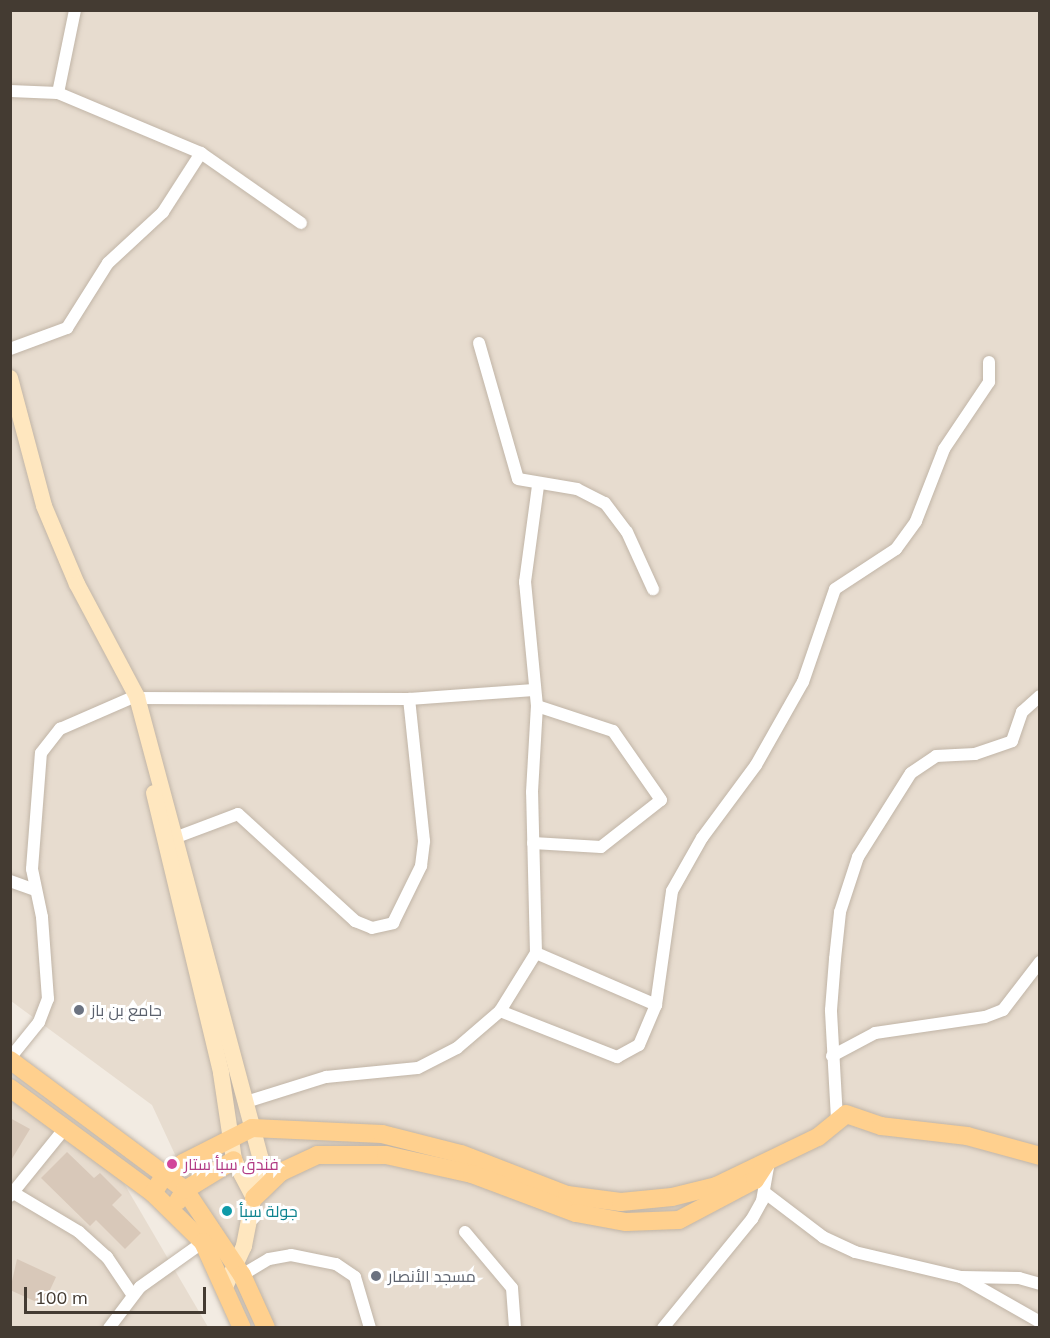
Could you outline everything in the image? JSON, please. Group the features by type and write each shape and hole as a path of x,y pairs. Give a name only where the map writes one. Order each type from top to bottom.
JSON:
{"main road":[{"path":"10,378 44,506 77,584 134,698 177,837 261,1158 239,1270 224,1289"},
{"path":"134,698 232,1136 234,1160 254,1198"},
{"path":"10,1059 185,1190 239,1270 266,1328"},
{"path":"10,1088 173,1210 203,1242 242,1328"},
{"path":"153,1193 164,1176 232,1136 252,1128 382,1134 461,1154 567,1195 621,1202 672,1197 716,1186 818,1137 837,1119 846,1114 881,1126 967,1136 1040,1156"},
{"path":"254,1198 281,1173 317,1155 386,1155 472,1174 576,1213 626,1222 679,1220 755,1180 768,1160"},
{"path":"173,1210 185,1190 234,1160"}],"street":[{"path":"58,93 75,10"},
{"path":"10,91 58,93 201,153 301,223"},
{"path":"10,349 67,328 108,263 163,212 201,153"},
{"path":"479,343 518,479 538,486 577,489 605,503 627,532 653,589"},
{"path":"500,1011 617,1057 639,1045 656,1005 672,891 702,838 756,765 803,682 835,589 896,549 916,521 944,449 989,382 989,362"},
{"path":"246,1102 326,1077 418,1068 457,1048 500,1011 536,954 533,843 537,706 525,582 538,486"},
{"path":"10,1059 39,1022 48,999 42,917 32,869 41,753 60,729 134,698 408,699 534,690"},
{"path":"837,1119 831,1010 840,912 858,857 887,805 911,773 936,756 975,754 1012,741 1022,712 1040,696"},
{"path":"177,837 238,814 356,921 372,928 393,923 422,866 424,841 408,699"},
{"path":"533,843 601,847 661,800 613,731 537,706"},
{"path":"10,881 35,890"},
{"path":"536,954 656,1005"},
{"path":"832,1056 875,1033 985,1017 1003,1010 1040,962"},
{"path":"65,1128 11,1194 79,1232 107,1257 132,1294"},
{"path":"663,1328 742,1233 764,1192 768,1160"},
{"path":"764,1192 823,1237 855,1252 961,1277 1019,1278 1040,1284"},
{"path":"465,1232 512,1288 514,1328"},
{"path":"109,1328 132,1294 203,1242"},
{"path":"239,1270 269,1259 291,1255 336,1264 355,1277 370,1328"},
{"path":"961,1277 1040,1322"}],"shaded area":[{"path":"11,11 1039,11 1039,1327 255,1327 152,1105 11,1001"},
{"path":"10,1100 122,1180 208,1327 11,1327"}],"building":[{"path":"10,1118 30,1129 10,1162"},
{"path":"67,1152 94,1178 100,1173 122,1195 112,1205 141,1233 125,1249 96,1220 90,1226 41,1178"},
{"path":"17,1259 56,1277 43,1305 10,1290"}],"place":[{"name":"جامع بن باز","path":"79,1010"},
{"name":"فندق سبأ ستار","path":"172,1164"},
{"name":"جولة سبأ","path":"227,1211"},
{"name":"مسجد الأنصار","path":"376,1276"}]}
